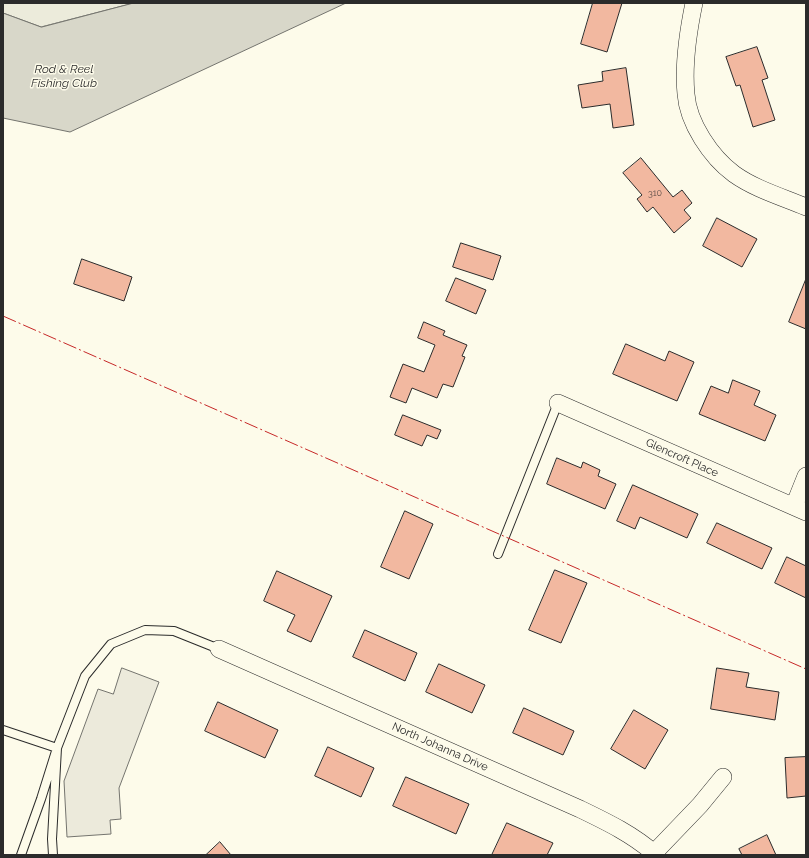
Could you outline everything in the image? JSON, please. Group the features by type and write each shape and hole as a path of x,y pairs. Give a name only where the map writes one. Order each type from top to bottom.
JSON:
{"street":[{"path":"694,3 690,21 686,63 686,95 692,117 701,136 713,154 733,174 752,185 806,207"},
{"name":"Glencroft Place","path":"558,403 800,509"},
{"path":"800,509 806,476"},
{"name":"North Johanna Drive","path":"219,649 580,809 638,841 655,854"},
{"path":"655,854 700,805 723,777"}],"lane":[{"path":"498,554 558,403"},
{"path":"21,855 57,748 85,676 111,644 145,630 174,631 219,649"},
{"path":"3,730 57,748"},
{"path":"53,855 52,839 57,748"}],"shaded area":[{"path":"3,3 134,3 41,27 3,13"},
{"path":"122,668 159,682 119,788 121,819 110,820 111,834 67,837 64,781 98,689 113,694"}],"water":[{"name":"Rod & Reel Fishing Club","path":"134,3 346,3 70,132 3,118 3,13 41,27"}],"building":[{"path":"593,3 622,3 607,52 581,44"},
{"path":"757,47 768,78 762,80 775,120 753,127 740,85 736,86 726,57"},
{"path":"626,68 634,125 613,128 610,104 582,108 578,85 603,81 602,72"},
{"path":"641,158 673,197 682,190 692,203 684,210 691,218 674,233 653,207 647,212 637,199 642,195 623,173"},
{"path":"717,218 757,239 742,267 703,246"},
{"path":"461,243 501,256 493,280 453,267"},
{"path":"82,259 132,277 124,301 74,284"},
{"path":"456,278 486,290 476,314 446,301"},
{"path":"806,279 806,329 789,322"},
{"path":"424,322 445,331 443,335 467,345 462,356 465,357 453,387 443,384 437,398 412,388 406,403 390,397 403,364 424,372 435,345 418,338"},
{"path":"626,344 665,361 669,351 694,362 677,401 613,374"},
{"path":"733,380 760,391 754,405 776,415 765,441 699,414 711,386 728,393"},
{"path":"403,415 441,430 437,439 427,435 422,446 395,435"},
{"path":"557,458 581,468 583,462 600,470 598,476 616,484 605,509 547,484"},
{"path":"633,485 698,514 687,538 640,517 635,529 617,521"},
{"path":"405,511 433,524 409,579 381,567"},
{"path":"717,523 772,548 762,569 707,543"},
{"path":"787,557 806,566 806,598 775,583"},
{"path":"555,570 587,583 561,643 529,630"},
{"path":"277,571 332,596 311,642 287,631 295,615 264,601"},
{"path":"365,630 417,653 405,681 353,657"},
{"path":"439,664 485,685 472,713 426,692"},
{"path":"717,668 749,673 746,687 779,692 775,720 711,709"},
{"path":"218,702 278,730 265,758 205,731"},
{"path":"524,708 574,731 563,755 513,733"},
{"path":"634,710 668,730 645,769 611,749"},
{"path":"328,747 374,768 361,797 315,776"},
{"path":"806,757 806,796 787,798 785,758"},
{"path":"406,777 469,804 456,834 393,806"},
{"path":"507,823 553,843 547,855 492,855"},
{"path":"767,835 776,855 742,855 739,849"},
{"path":"220,842 231,855 206,855"}],"power":[{"path":"3,316 806,669"}]}
